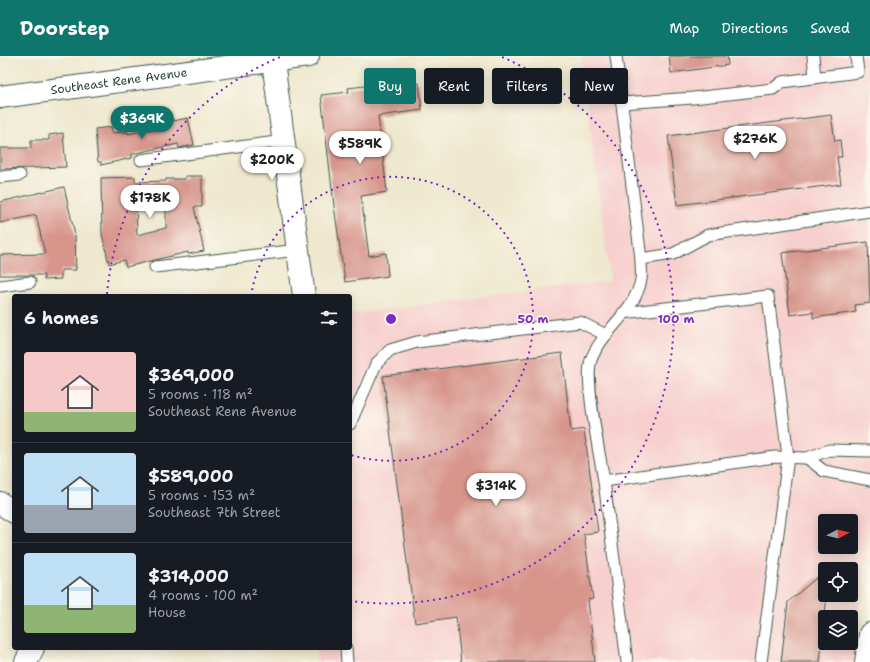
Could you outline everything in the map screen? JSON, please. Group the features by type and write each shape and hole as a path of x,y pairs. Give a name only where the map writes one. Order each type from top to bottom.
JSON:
{"main road":[{"name":"Southeast Rene Avenue","path":"0,97 308,56"},
{"path":"273,61 304,294"},
{"path":"0,503 12,511"},
{"path":"866,662 870,634"},
{"path":"26,662 32,650"}],"lane":[{"path":"616,56 618,68"},
{"path":"813,56 815,78"},
{"path":"628,103 693,98 773,89 782,82 858,72 856,56"},
{"path":"622,104 641,259 641,280 635,299 599,342 590,361 589,379 604,481 627,662"},
{"path":"140,160 284,141"},
{"path":"0,177 20,175"},
{"path":"641,259 673,254 708,234 870,211"},
{"path":"155,267 298,250"},
{"path":"0,286 30,282"},
{"path":"623,313 768,296 788,457 761,662"},
{"path":"352,419 376,364 390,350 417,342 580,322 606,335"},
{"path":"604,481 775,457 807,458 829,450 870,451"},
{"path":"807,458 824,471 870,480"},
{"path":"346,650 347,662"}],"shaded area":[{"path":"581,56 870,56 870,516 858,619 858,610 818,610 818,650 854,650 853,662 317,662 316,650 352,650 352,314 610,281 587,104 628,104 628,68 583,68"}],"building":[{"path":"669,56 727,56 728,65 671,73"},
{"path":"416,83 419,83 422,110 378,116 387,192 361,196 369,256 386,253 388,276 345,282 334,206 321,95 349,92 348,88 364,86 364,104 416,104"},
{"path":"831,115 835,141 840,140 842,157 837,157 841,184 677,205 668,136"},
{"path":"172,118 173,121 188,118 194,145 179,148 178,144 132,154 132,158 101,165 101,162 98,162 95,129 112,127 112,133 128,132 128,134 157,128 156,121"},
{"path":"63,133 66,167 0,169 0,148 31,148 31,140 49,140 49,135"},
{"path":"185,176 202,176 202,207 194,207 204,251 188,254 188,252 126,267 124,260 109,264 102,234 101,178 135,177 135,182 185,179","holes":["136,201 166,201 166,228 137,235"]},
{"path":"64,187 75,235 76,270 61,270 61,279 44,280 44,275 0,275 0,255 45,254 36,215 0,223 0,202"},
{"path":"868,242 870,303 855,305 856,312 813,318 813,312 790,315 782,253"},
{"path":"562,353 571,431 584,429 598,532 584,534 593,599 588,600 595,662 461,662 456,617 415,623 383,376"},
{"path":"816,578 818,578 818,602 826,602 825,610 818,610 818,650 821,650 820,662 781,662 788,602"}]}
